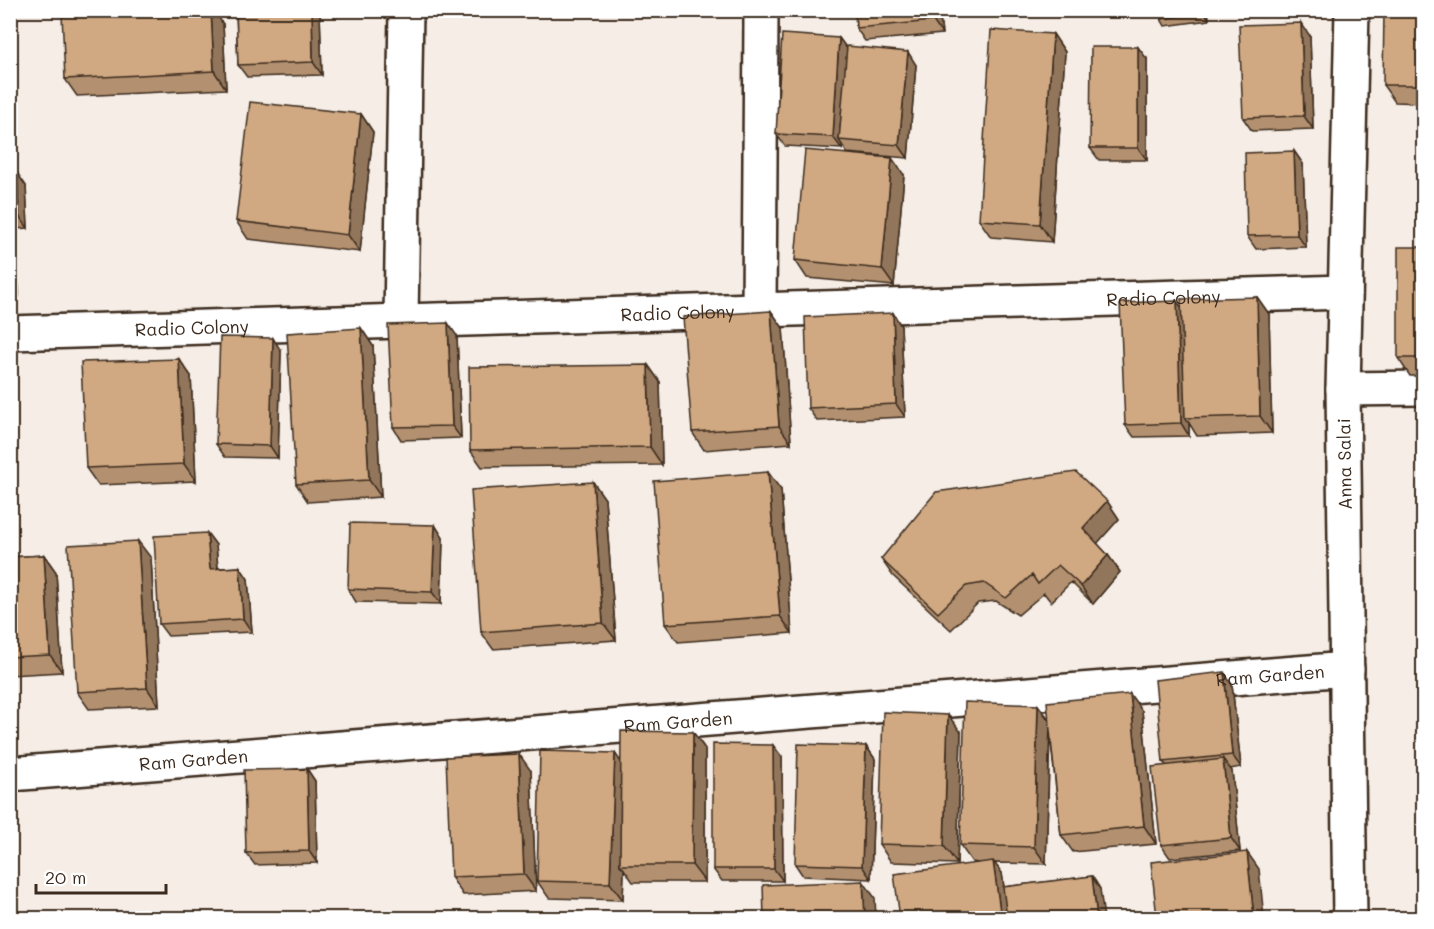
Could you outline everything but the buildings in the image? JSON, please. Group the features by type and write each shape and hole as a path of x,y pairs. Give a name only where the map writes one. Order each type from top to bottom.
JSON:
{"street":[{"path":"400,319 406,10"},
{"name":"Anna Salai","path":"1350,918 1343,389 1352,10"},
{"path":"759,310 761,17"},
{"name":"Radio Colony","path":"10,333 400,319 1345,292"},
{"path":"1343,389 1424,388"},
{"name":"Ram Garden","path":"10,774 1347,669"}]}
